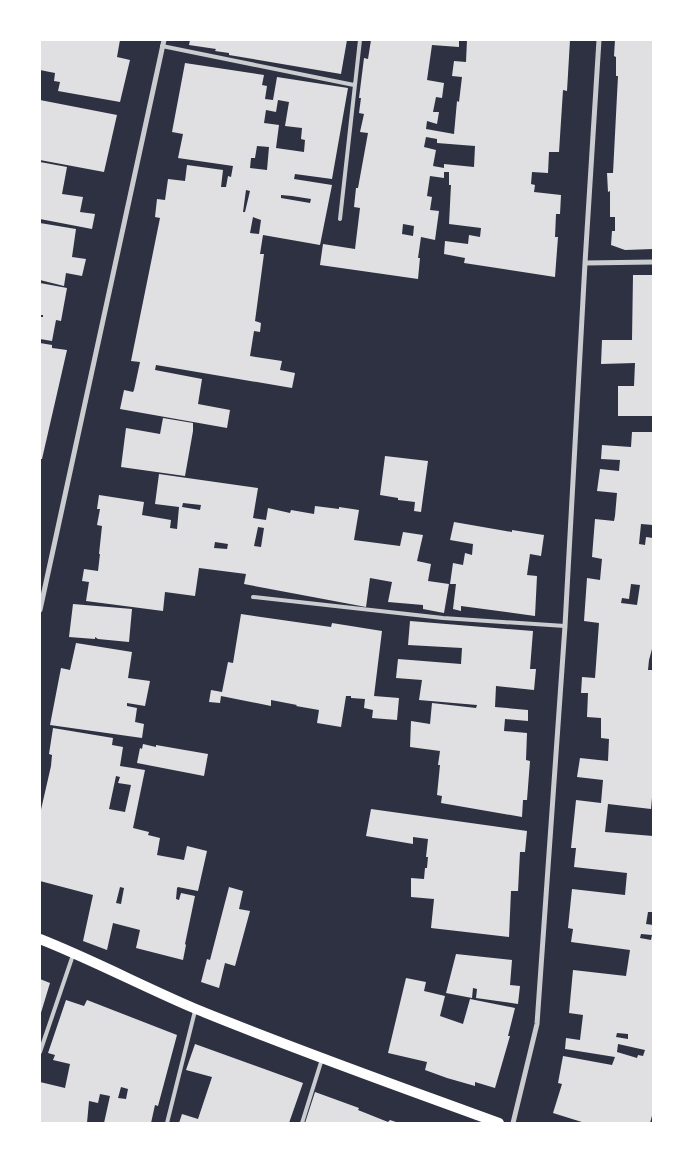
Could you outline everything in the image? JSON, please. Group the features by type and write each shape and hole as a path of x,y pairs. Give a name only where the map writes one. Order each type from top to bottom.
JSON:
{"main road":[{"path":"40,939 195,1008 322,1059 499,1123"}],"street":[{"path":"514,1123 537,1024 565,626 585,263 600,40"},
{"path":"40,610 163,43"},
{"path":"585,263 653,262"}],"lane":[{"path":"340,219 360,40"},
{"path":"163,43 354,85"},
{"path":"252,597 443,618 565,626"},
{"path":"40,1052 74,953"},
{"path":"167,1123 195,1008"},
{"path":"302,1123 322,1059"}],"building":[{"path":"40,40 120,40 117,57 130,60 120,102 58,91 60,82 54,81 55,73 40,70"},
{"path":"190,40 347,40 341,74 229,55 229,53 215,51 216,49 189,45"},
{"path":"371,40 459,40 459,47 432,45 427,80 444,83 442,98 436,97 433,112 439,112 437,124 427,121 426,129 454,134 457,101 459,102 462,77 452,76 454,61 466,62 467,40 570,40 567,91 563,90 559,152 549,152 548,173 532,172 531,184 535,185 534,192 561,195 560,214 556,214 555,237 558,237 555,277 464,263 465,258 444,254 445,241 468,244 469,235 480,237 481,228 449,224 451,185 449,185 449,172 444,172 444,178 430,176 427,196 432,197 430,210 439,211 435,240 421,237 418,279 320,265 323,244 355,249 360,208 354,207 356,188 358,188 368,133 360,132 364,114 359,113 361,98 359,98 364,58 368,59","holes":["426,137 437,139 437,143 475,146 474,167 444,164 444,168 433,166 436,150 424,147","403,224 414,226 413,236 402,234"]},
{"path":"615,40 653,40 653,249 625,250 611,245 612,231 615,231 615,217 610,217 610,191 608,192 607,173 613,173 618,76 616,76 616,57 614,56"},
{"path":"185,63 264,75 262,85 267,86 265,99 273,100 277,77 348,88 332,179 295,174 294,179 332,185 320,245 263,235 260,254 264,254 255,321 261,323 260,332 254,331 250,356 282,361 280,370 295,373 292,388 156,365 155,370 202,379 198,404 230,410 227,428 120,409 124,390 133,392 134,390 140,362 131,361 160,218 155,217 157,199 165,200 168,179 185,181 187,165 223,170 221,187 226,187 228,176 231,177 233,166 178,158 183,134 172,132","holes":["278,100 289,102 285,126 302,128 301,139 305,140 304,152 276,148 279,125 264,123 266,110 276,112","257,146 269,147 267,170 250,168 251,158 255,158","246,190 250,191 245,212 243,212","281,195 311,199 310,203 281,198","253,217 261,220 259,234 250,233"]},
{"path":"40,100 117,115 104,172 40,160"},
{"path":"40,162 67,167 62,194 83,197 80,212 95,214 92,229 40,219"},
{"path":"40,223 76,229 72,257 86,259 82,276 66,273 64,286 40,280"},
{"path":"633,275 653,275 653,416 618,416 618,386 634,386 635,363 601,364 602,340 632,340"},
{"path":"40,283 67,288 61,321 56,320 52,341 40,339 40,317 43,317 43,315 40,315"},
{"path":"40,343 52,345 52,348 67,350 42,459 40,459"},
{"path":"163,418 193,423 185,476 121,467 126,428 160,434"},
{"path":"632,432 653,432 653,525 641,524 639,544 645,545 646,537 653,538 653,649 648,670 653,670 653,786 651,809 608,804 605,832 653,836 653,912 648,912 646,924 653,925 653,1112 650,1123 585,1123 553,1113 562,1084 558,1083 563,1056 612,1065 615,1057 565,1049 566,1038 580,1040 583,1015 569,1013 573,970 626,976 630,950 571,942 573,929 568,928 572,889 625,895 627,873 574,867 576,848 571,848 576,800 601,803 603,780 577,777 580,758 608,761 609,739 601,738 601,718 587,717 588,693 581,693 582,677 595,678 599,623 584,621 587,578 600,580 602,559 592,557 595,519 614,521 615,516 617,493 597,491 600,469 619,471 620,460 601,459 602,445 631,447","holes":["631,584 640,585 637,605 621,603 622,598 629,599","641,934 652,935 651,940 640,938","617,1033 628,1034 628,1039 616,1037","618,1044 645,1050 643,1056 638,1055 637,1058 617,1052"]},
{"path":"385,456 428,461 421,512 414,511 415,502 380,495"},
{"path":"159,474 258,488 253,518 266,520 268,508 290,513 291,510 314,514 315,506 359,510 354,540 400,546 403,532 423,535 417,561 431,564 428,581 449,584 444,613 423,609 423,605 388,602 392,582 370,578 366,607 244,584 246,574 199,568 195,596 165,592 163,611 86,601 89,582 82,581 84,569 98,571 102,526 97,525 100,509 97,509 99,495 144,502 142,515 171,520 170,528 177,529 179,507 155,504","holes":["183,503 201,505 200,510 182,507","258,527 264,528 261,547 254,546","215,542 228,544 227,549 214,548"]},
{"path":"454,522 512,532 512,530 544,535 541,556 530,554 527,575 537,576 535,616 461,606 461,611 453,609 456,584 450,584 453,563 463,565 465,553 472,555 473,544 450,540"},
{"path":"73,604 132,609 129,642 98,639 95,637 95,639 69,637"},
{"path":"241,614 331,627 332,623 382,631 374,696 399,698 397,720 372,718 373,710 364,708 365,699 351,698 351,696 346,696 341,727 317,723 319,710 271,700 271,706 221,696 220,703 209,702 211,690 222,692 228,662 233,663"},
{"path":"410,621 533,631 530,669 536,669 534,690 496,686 495,707 528,710 528,721 505,719 504,731 527,733 526,760 530,761 527,800 523,800 522,817 441,803 442,796 437,795 440,751 410,747 411,721 430,724 432,703 476,708 477,705 419,700 422,680 396,678 398,659 461,664 462,648 408,645"},
{"path":"76,643 132,652 128,678 150,681 145,706 127,703 127,706 137,708 135,722 144,724 142,738 50,725 61,668 70,670"},
{"path":"53,728 113,738 112,745 123,747 120,766 145,770 133,828 149,832 148,835 160,838 157,855 184,860 187,846 207,851 198,891 177,888 176,899 179,900 181,893 195,896 183,960 136,948 140,930 113,923 107,950 83,941 93,895 40,881 40,814 51,766 52,755 49,754","holes":["116,776 120,777 118,783 131,785 125,812 109,809","120,887 124,888 121,904 116,903"]},
{"path":"143,744 208,754 204,776 137,763 140,748 142,749"},
{"path":"371,809 527,831 525,852 520,852 518,891 511,891 509,937 431,928 434,899 411,897 411,878 424,879 425,868 427,868 428,839 413,837 413,844 366,836"},
{"path":"229,887 243,891 239,909 250,911 235,966 225,963 219,988 201,982 207,959 210,960"},
{"path":"456,954 512,960 510,985 520,986 518,1004 476,998 477,989 473,988 472,998 446,993"},
{"path":"406,978 426,982 424,991 445,996 440,1016 463,1024 470,999 515,1008 508,1036 510,1036 495,1088 475,1082 475,1086 447,1078 425,1070 427,1062 388,1053"},
{"path":"40,979 50,983 40,1016"},
{"path":"66,1000 84,1006 87,1000 177,1035 158,1106 155,1105 151,1123 104,1123 110,1096 100,1094 98,1103 89,1101 87,1123 40,1123 40,1082 65,1088 70,1064 53,1060 55,1055 48,1053","holes":["121,1087 128,1089 126,1099 118,1098"]},
{"path":"195,1044 303,1083 289,1123 179,1123 182,1114 198,1119 212,1077 186,1070"},
{"path":"315,1092 359,1108 358,1110 388,1122 390,1120 399,1123 305,1123"}]}
